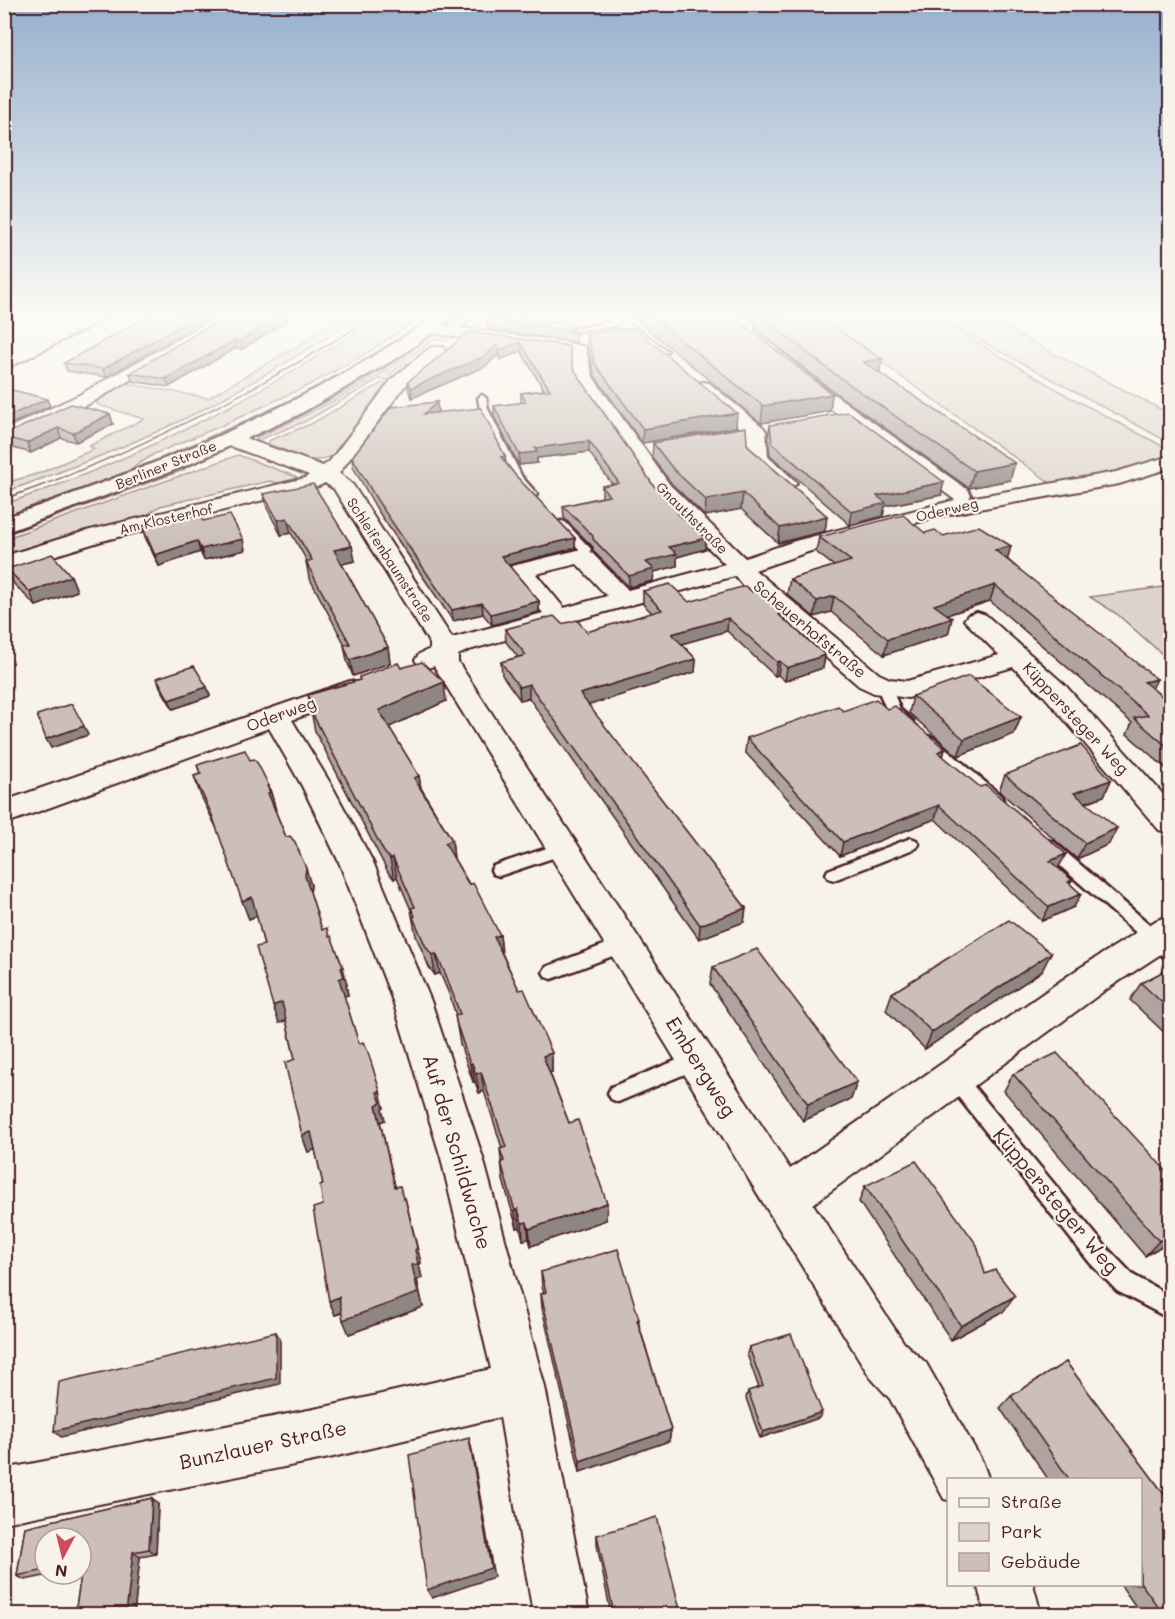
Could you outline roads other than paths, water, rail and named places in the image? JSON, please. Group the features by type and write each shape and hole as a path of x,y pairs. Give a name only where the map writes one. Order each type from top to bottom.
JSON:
{"main road":[{"name":"Berliner Straße","path":"4,526 89,497 229,440 324,393"}],"street":[{"path":"4,438 96,393"},
{"path":"327,474 343,458 392,393"},
{"name":"Gnauthstraße","path":"594,393 662,490 740,567"},
{"path":"709,393 756,431 758,458 801,497"},
{"path":"823,393 960,495"},
{"path":"830,418 851,415"},
{"path":"734,435 777,427"},
{"name":"Schleifenbaumstraße","path":"229,440 327,474 342,485 443,644 444,652"},
{"path":"634,452 656,448"},
{"name":"Oderweg","path":"404,669 460,644 740,567 803,546 836,527 1119,478 1170,462"},
{"name":"Am Klosterhof","path":"4,564 94,536 294,488 327,474"},
{"path":"558,616 520,571 582,556 622,598"},
{"name":"Scheuerhofstraße","path":"740,567 752,581 869,680 884,687 908,690 1020,657"},
{"name":"Küppersteger Weg","path":"977,620 1055,691 1170,822"},
{"name":"Embergweg","path":"444,652 445,662 565,848 784,1199 887,1360 908,1381 962,1478"},
{"name":"Oderweg","path":"4,813 372,681"},
{"name":"Auf der Schildwache","path":"276,716 317,786 356,862 412,1001 462,1158 520,1387 561,1614"},
{"path":"784,1199 1091,980 1166,941"},
{"name":"Bunzlauer Straße","path":"4,1496 329,1432 520,1387"},
{"path":"1006,1586 1013,1614"}],"lane":[{"path":"482,398 484,409 518,478 585,549 582,556"},
{"name":"Scheuerhofstraße","path":"884,687 894,711 1000,803"},
{"path":"1038,837 1166,941"},
{"path":"834,874 911,844"},
{"path":"499,870 565,848"},
{"path":"552,972 625,944"},
{"path":"618,1093 697,1060"},
{"name":"Küppersteger Weg","path":"955,1078 1098,1256 1125,1283 1170,1308"}],"tram line":[{"path":"4,499 100,462 194,419 243,393"}]}
